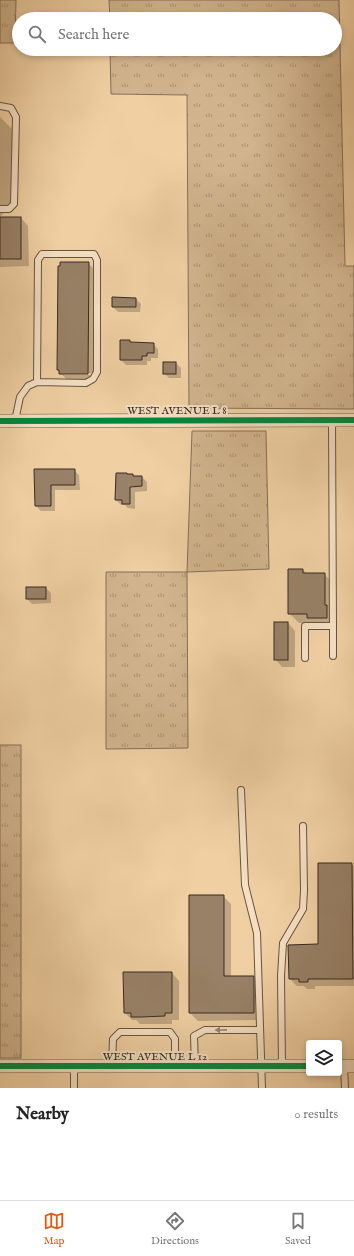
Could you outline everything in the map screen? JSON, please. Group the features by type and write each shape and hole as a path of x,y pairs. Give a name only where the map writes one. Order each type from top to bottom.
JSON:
{"street":[{"name":"WEST AVENUE L 8","path":"0,421 354,420"},
{"name":"WEST AVENUE L 12","path":"0,1066 306,1066"}],"lane":[{"path":"0,106 10,108 16,117 14,204 9,209 0,209"},
{"path":"15,421 20,397 28,386 37,382 86,383 93,379 97,372 97,260 94,254 42,254 38,260 37,382"},
{"path":"332,420 334,656"},
{"path":"305,658 305,626 333,626"},
{"path":"241,790 245,885 256,934 262,1088"},
{"path":"282,1066 281,976 283,943 303,909 303,826"},
{"path":"195,1066 194,1036 204,1030 260,1030"},
{"path":"112,1066 113,1039 120,1032 170,1032 175,1039 175,1066"},
{"path":"74,1066 74,1088"},
{"path":"345,1088 346,1066"}],"green space":[{"path":"0,0 16,0 16,12 12,12 12,43 0,43"},
{"path":"109,0 339,0 339,12 110,12"},
{"path":"110,56 340,56 345,266 354,266 354,409 189,408 187,95 111,94"},
{"path":"192,431 266,431 269,569 187,572"},
{"path":"106,572 187,572 188,748 106,749"},
{"path":"0,745 21,745 21,1058 0,1058"}],"building":[{"path":"0,217 21,217 21,259 0,259"},
{"path":"60,262 89,262 88,374 59,374 59,370 57,370 58,266 60,266"},
{"path":"112,297 136,298 136,307 112,307"},
{"path":"120,340 154,343 154,353 147,353 147,356 142,356 142,360 120,360"},
{"path":"163,362 176,362 176,374 163,374"},
{"path":"34,469 75,469 75,485 51,485 51,506 35,506"},
{"path":"116,473 127,473 133,474 133,476 142,476 142,486 130,487 130,504 122,504 122,500 115,500"},
{"path":"288,569 303,569 303,573 325,573 325,605 327,605 327,618 307,618 307,614 288,614"},
{"path":"26,587 46,587 46,599 26,599"},
{"path":"274,622 288,622 288,660 274,660"},
{"path":"318,863 352,863 353,979 308,979 308,982 299,982 299,979 289,979 288,945 318,944"},
{"path":"189,895 224,895 224,976 254,976 254,1013 189,1013"},
{"path":"123,972 172,972 172,1013 165,1013 165,1016 131,1017 131,1013 124,1013"}],"cycle path":[{"path":"0,421 354,420"},
{"path":"0,1066 306,1066"}]}
